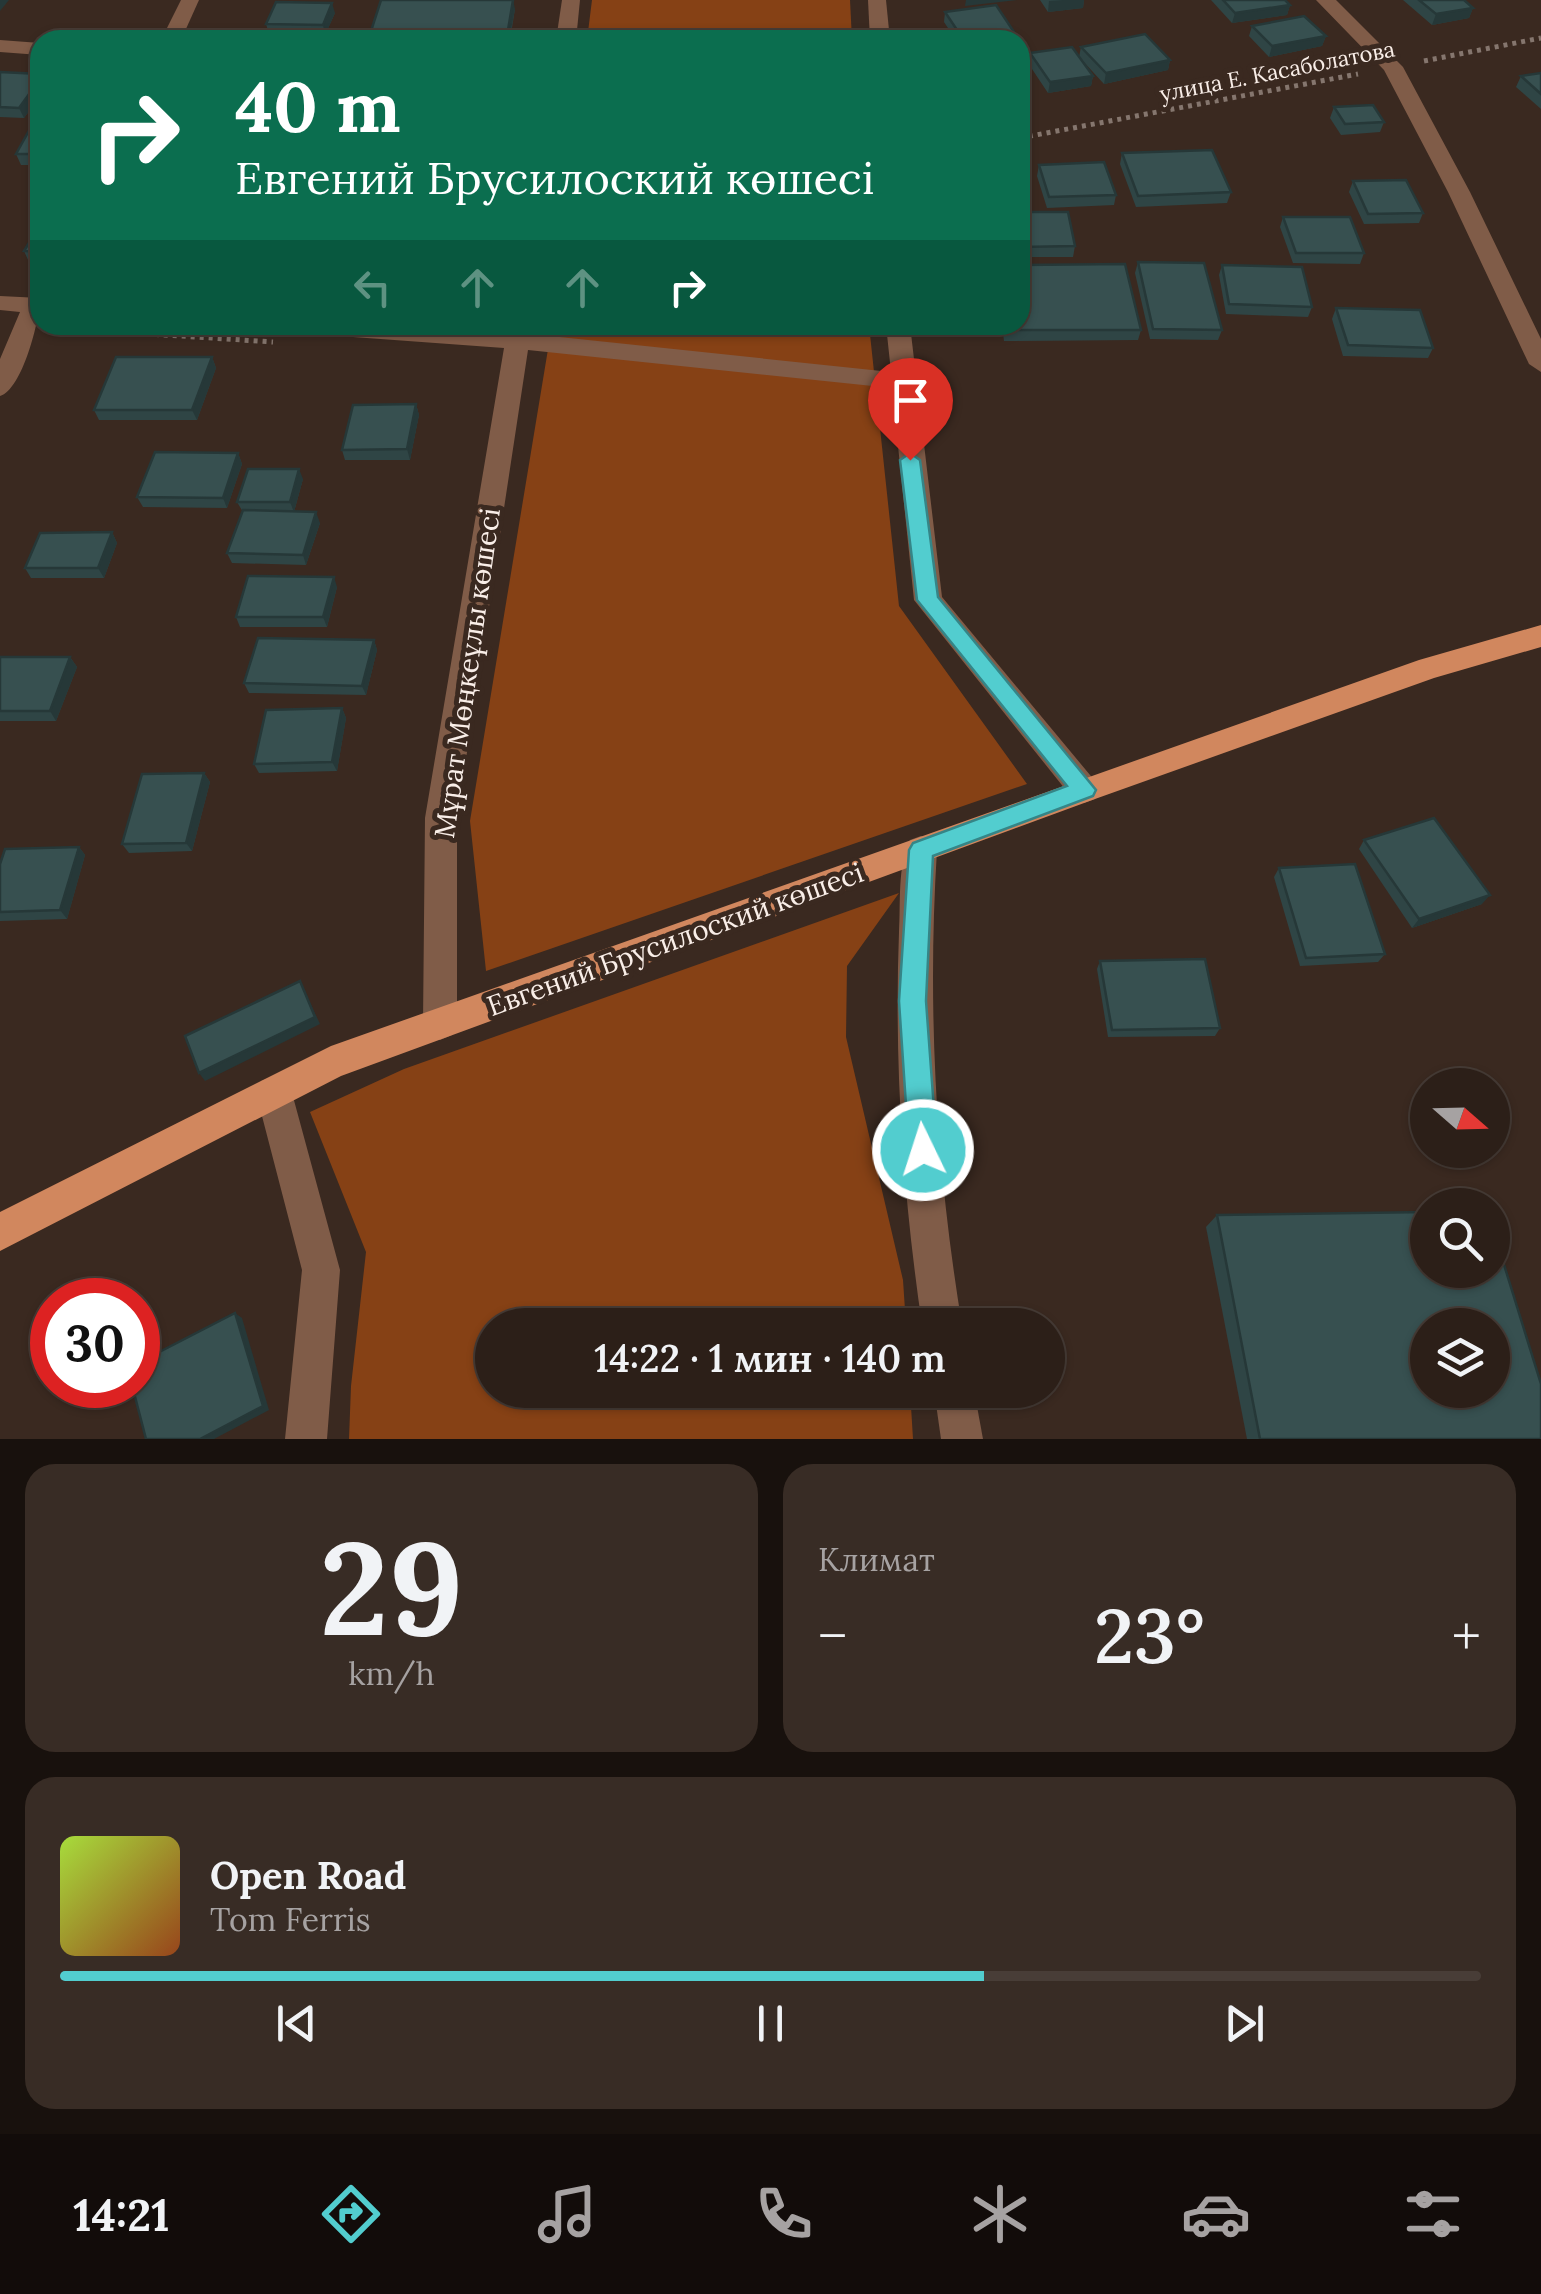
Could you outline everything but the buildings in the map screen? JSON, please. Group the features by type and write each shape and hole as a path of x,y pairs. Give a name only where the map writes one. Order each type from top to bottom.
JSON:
{"main road":[{"name":"Евгений Брусилоский көшесі","path":"0,1232 331,1063 1429,668 1541,636"}],"street":[{"path":"176,30 190,0"},
{"path":"567,30 571,0"},
{"path":"877,0 879,30"},
{"path":"1325,0 1393,67 1459,192 1541,364"},
{"path":"0,46 30,48"},
{"path":"0,303 30,311"},
{"path":"0,388 30,321"},
{"name":"Мұрат Мөңкеұлы көшесі","path":"440,1024 441,818 519,335"},
{"path":"535,335 902,381"},
{"path":"899,335 928,600 1084,790"},
{"path":"922,850 912,1001 931,1262 939,1308"},
{"path":"274,1092 321,1270 306,1439"},
{"path":"957,1408 962,1439"}],"path":[{"name":"улица Е. Касаболатова","path":"1030,136 1541,38"},
{"path":"218,335 274,342"}],"shaded area":[{"path":"592,0 850,0 852,30 588,30"},
{"path":"550,335 870,335 899,606 1027,784 486,971 470,821"},
{"path":"899,893 847,966 846,1037 903,1280 905,1308 475,1308 475,1408 911,1408 913,1439 349,1439 366,1252 310,1112 404,1069"}],"route":[{"path":"910,460 928,600 1084,790 922,850 913,940 912,1001 923,1150"}]}
